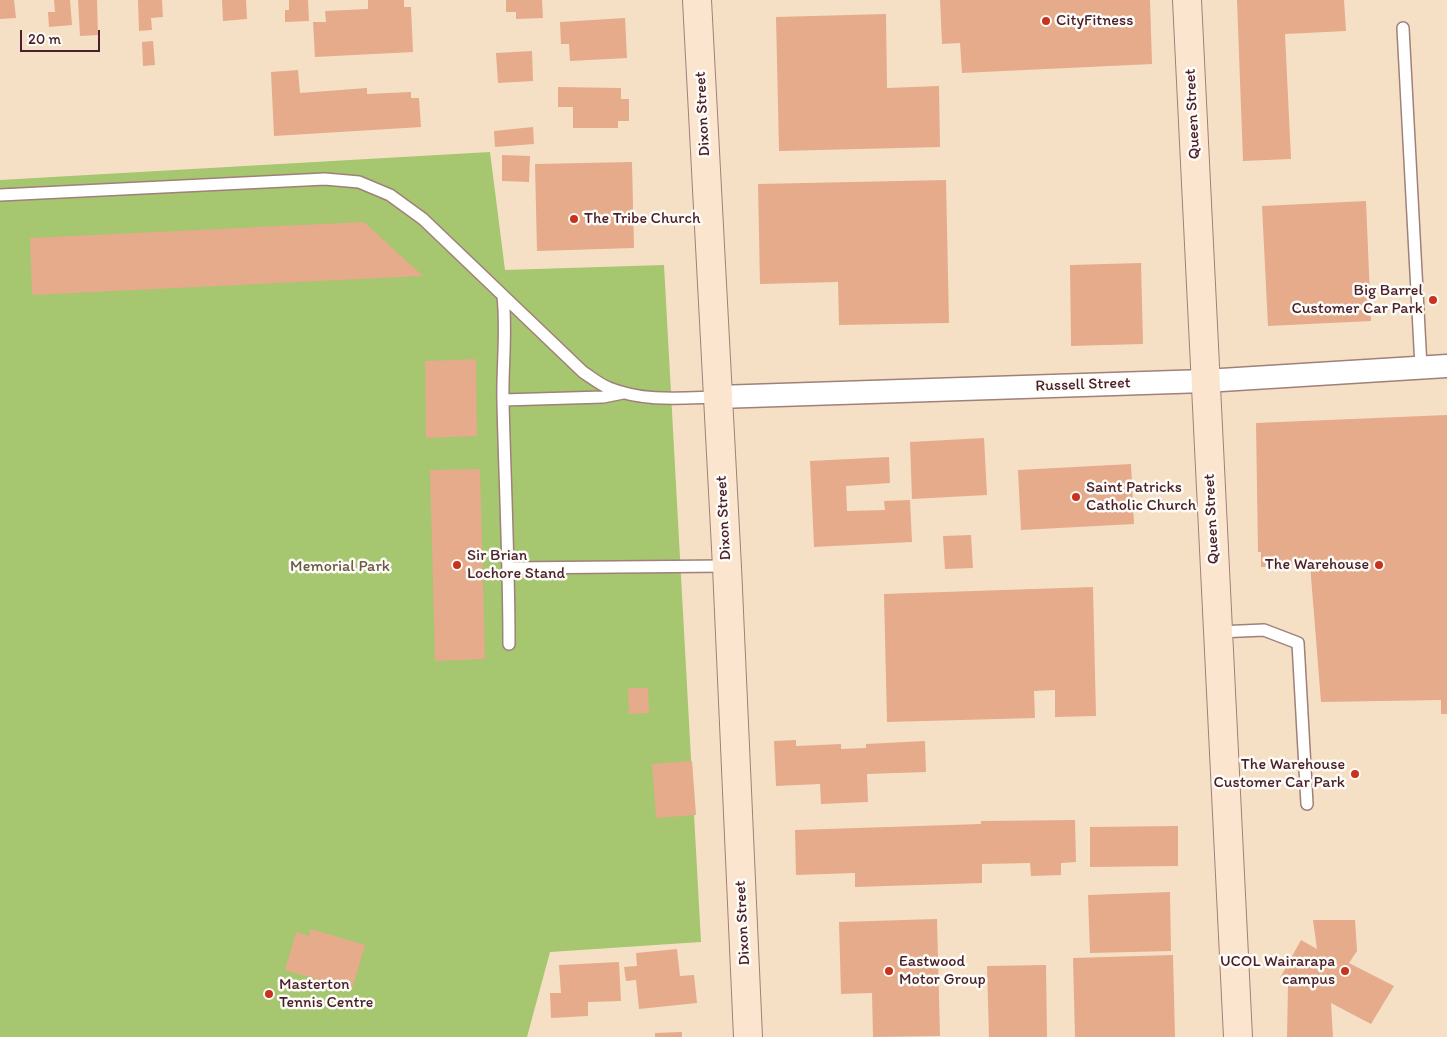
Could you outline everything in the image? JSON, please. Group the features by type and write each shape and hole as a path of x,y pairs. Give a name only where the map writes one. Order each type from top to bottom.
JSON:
{"main road":[{"name":"Dixon Street","path":"697,0 727,566 748,1037"},
{"name":"Queen Street","path":"1187,0 1238,1037"}],"street":[{"name":"Russell Street","path":"718,397 1205,381 1447,366"}],"lane":[{"path":"1403,28 1421,367"},
{"path":"0,195 325,179 359,182 390,195 423,219 583,372 608,388 640,397 671,399 718,397"},
{"path":"503,296 506,320 503,400 509,644"},
{"path":"503,400 603,398 625,393"},
{"path":"508,568 727,566"},
{"path":"1218,632 1264,630 1298,643 1307,804"}],"green space":[{"name":"Memorial Park","path":"490,152 505,270 664,265 701,942 550,952 527,1037 0,1037 0,180"}],"building":[{"path":"0,0 14,0 16,18 0,19"},
{"path":"54,0 70,0 72,25 49,27 48,12 55,12"},
{"path":"78,0 97,0 98,35 80,36"},
{"path":"138,0 162,0 163,17 151,18 152,30 139,31"},
{"path":"222,0 246,0 247,19 223,21"},
{"path":"289,0 308,0 309,21 285,22 285,10 289,10"},
{"path":"368,0 404,0 404,7 411,7 413,52 315,57 313,22 326,22 325,11 368,9"},
{"path":"506,0 542,0 543,18 516,19 516,12 506,12"},
{"name":"CityFitness","path":"940,0 1150,0 1152,64 962,73 960,43 942,44"},
{"path":"1237,0 1344,0 1346,31 1285,34 1291,159 1243,161"},
{"path":"886,14 887,88 939,86 940,147 779,151 776,17"},
{"path":"625,18 627,58 570,61 569,44 561,44 560,22"},
{"path":"153,41 155,65 143,66 142,42"},
{"path":"532,51 533,81 498,83 496,53"},
{"path":"298,70 300,93 367,88 367,94 411,92 411,98 419,98 421,127 274,136 271,72"},
{"path":"558,87 621,88 621,99 629,99 629,121 618,121 618,128 573,128 573,107 558,107"},
{"path":"533,127 534,144 495,147 494,131"},
{"path":"502,155 530,156 529,182 502,181"},
{"path":"632,162 634,248 537,251 535,164"},
{"path":"946,180 949,323 839,325 838,282 760,284 758,184"},
{"path":"1366,201 1371,321 1268,326 1262,206"},
{"path":"364,222 423,276 32,295 30,238"},
{"path":"1141,263 1143,344 1071,346 1070,265"},
{"path":"476,359 477,436 426,438 425,361"},
{"name":"The Warehouse","path":"1447,415 1447,714 1441,714 1441,700 1321,702 1310,564 1261,567 1261,552 1258,552 1256,423"},
{"path":"984,438 987,495 912,499 910,442"},
{"path":"889,457 890,483 846,486 847,511 885,510 884,501 910,500 912,542 814,547 810,461"},
{"name":"Saint Patricks Catholic Church","path":"1131,464 1134,524 1021,530 1018,470"},
{"name":"Sir Brian Lochore Stand","path":"480,469 485,659 435,661 430,470"},
{"path":"971,535 973,568 945,569 943,536"},
{"path":"1093,587 1096,716 1055,717 1055,690 1034,691 1035,718 887,722 884,594"},
{"path":"628,688 648,688 649,713 629,714"},
{"path":"796,740 796,746 841,744 841,749 866,748 866,744 925,741 926,772 867,774 868,802 821,804 820,784 776,786 774,741"},
{"path":"692,761 696,815 656,818 652,764"},
{"path":"1075,820 1076,862 1061,863 1061,875 1031,876 1030,863 982,864 982,883 855,887 855,873 796,875 795,830 981,824 981,821"},
{"path":"1178,826 1178,866 1090,867 1090,827"},
{"path":"1170,892 1171,951 1090,953 1088,895"},
{"name":"Eastwood Motor Group","path":"937,919 940,1036 873,1037 872,993 841,994 839,922"},
{"path":"1313,920 1355,920 1357,951 1349,963 1394,986 1371,1024 1331,1003 1333,1037 1287,1037 1288,985 1280,978 1301,940 1317,949"},
{"path":"311,929 365,945 352,989 285,970 296,932 309,936"},
{"path":"677,949 680,976 694,975 697,1003 639,1009 636,980 626,981 624,967 637,966 636,953"},
{"path":"1173,955 1175,1037 1075,1037 1073,958"},
{"path":"619,962 621,1001 588,1002 588,1016 551,1018 550,993 561,993 559,965"},
{"path":"1046,965 1047,1037 989,1037 987,966"},
{"path":"682,1032 682,1037 655,1037 655,1033"}],"place":[{"name":"CityFitness","path":"1046,21"},
{"name":"The Tribe Church","path":"574,219"},
{"name":"Big Barrel Customer Car Park","path":"1433,300"},
{"name":"Saint Patricks Catholic Church","path":"1076,497"},
{"name":"Sir Brian Lochore Stand","path":"457,565"},
{"name":"The Warehouse","path":"1379,565"},
{"name":"The Warehouse Customer Car Park","path":"1355,774"},
{"name":"Eastwood Motor Group","path":"889,971"},
{"name":"UCOL Wairarapa campus","path":"1345,971"},
{"name":"Masterton Tennis Centre","path":"269,994"}]}
